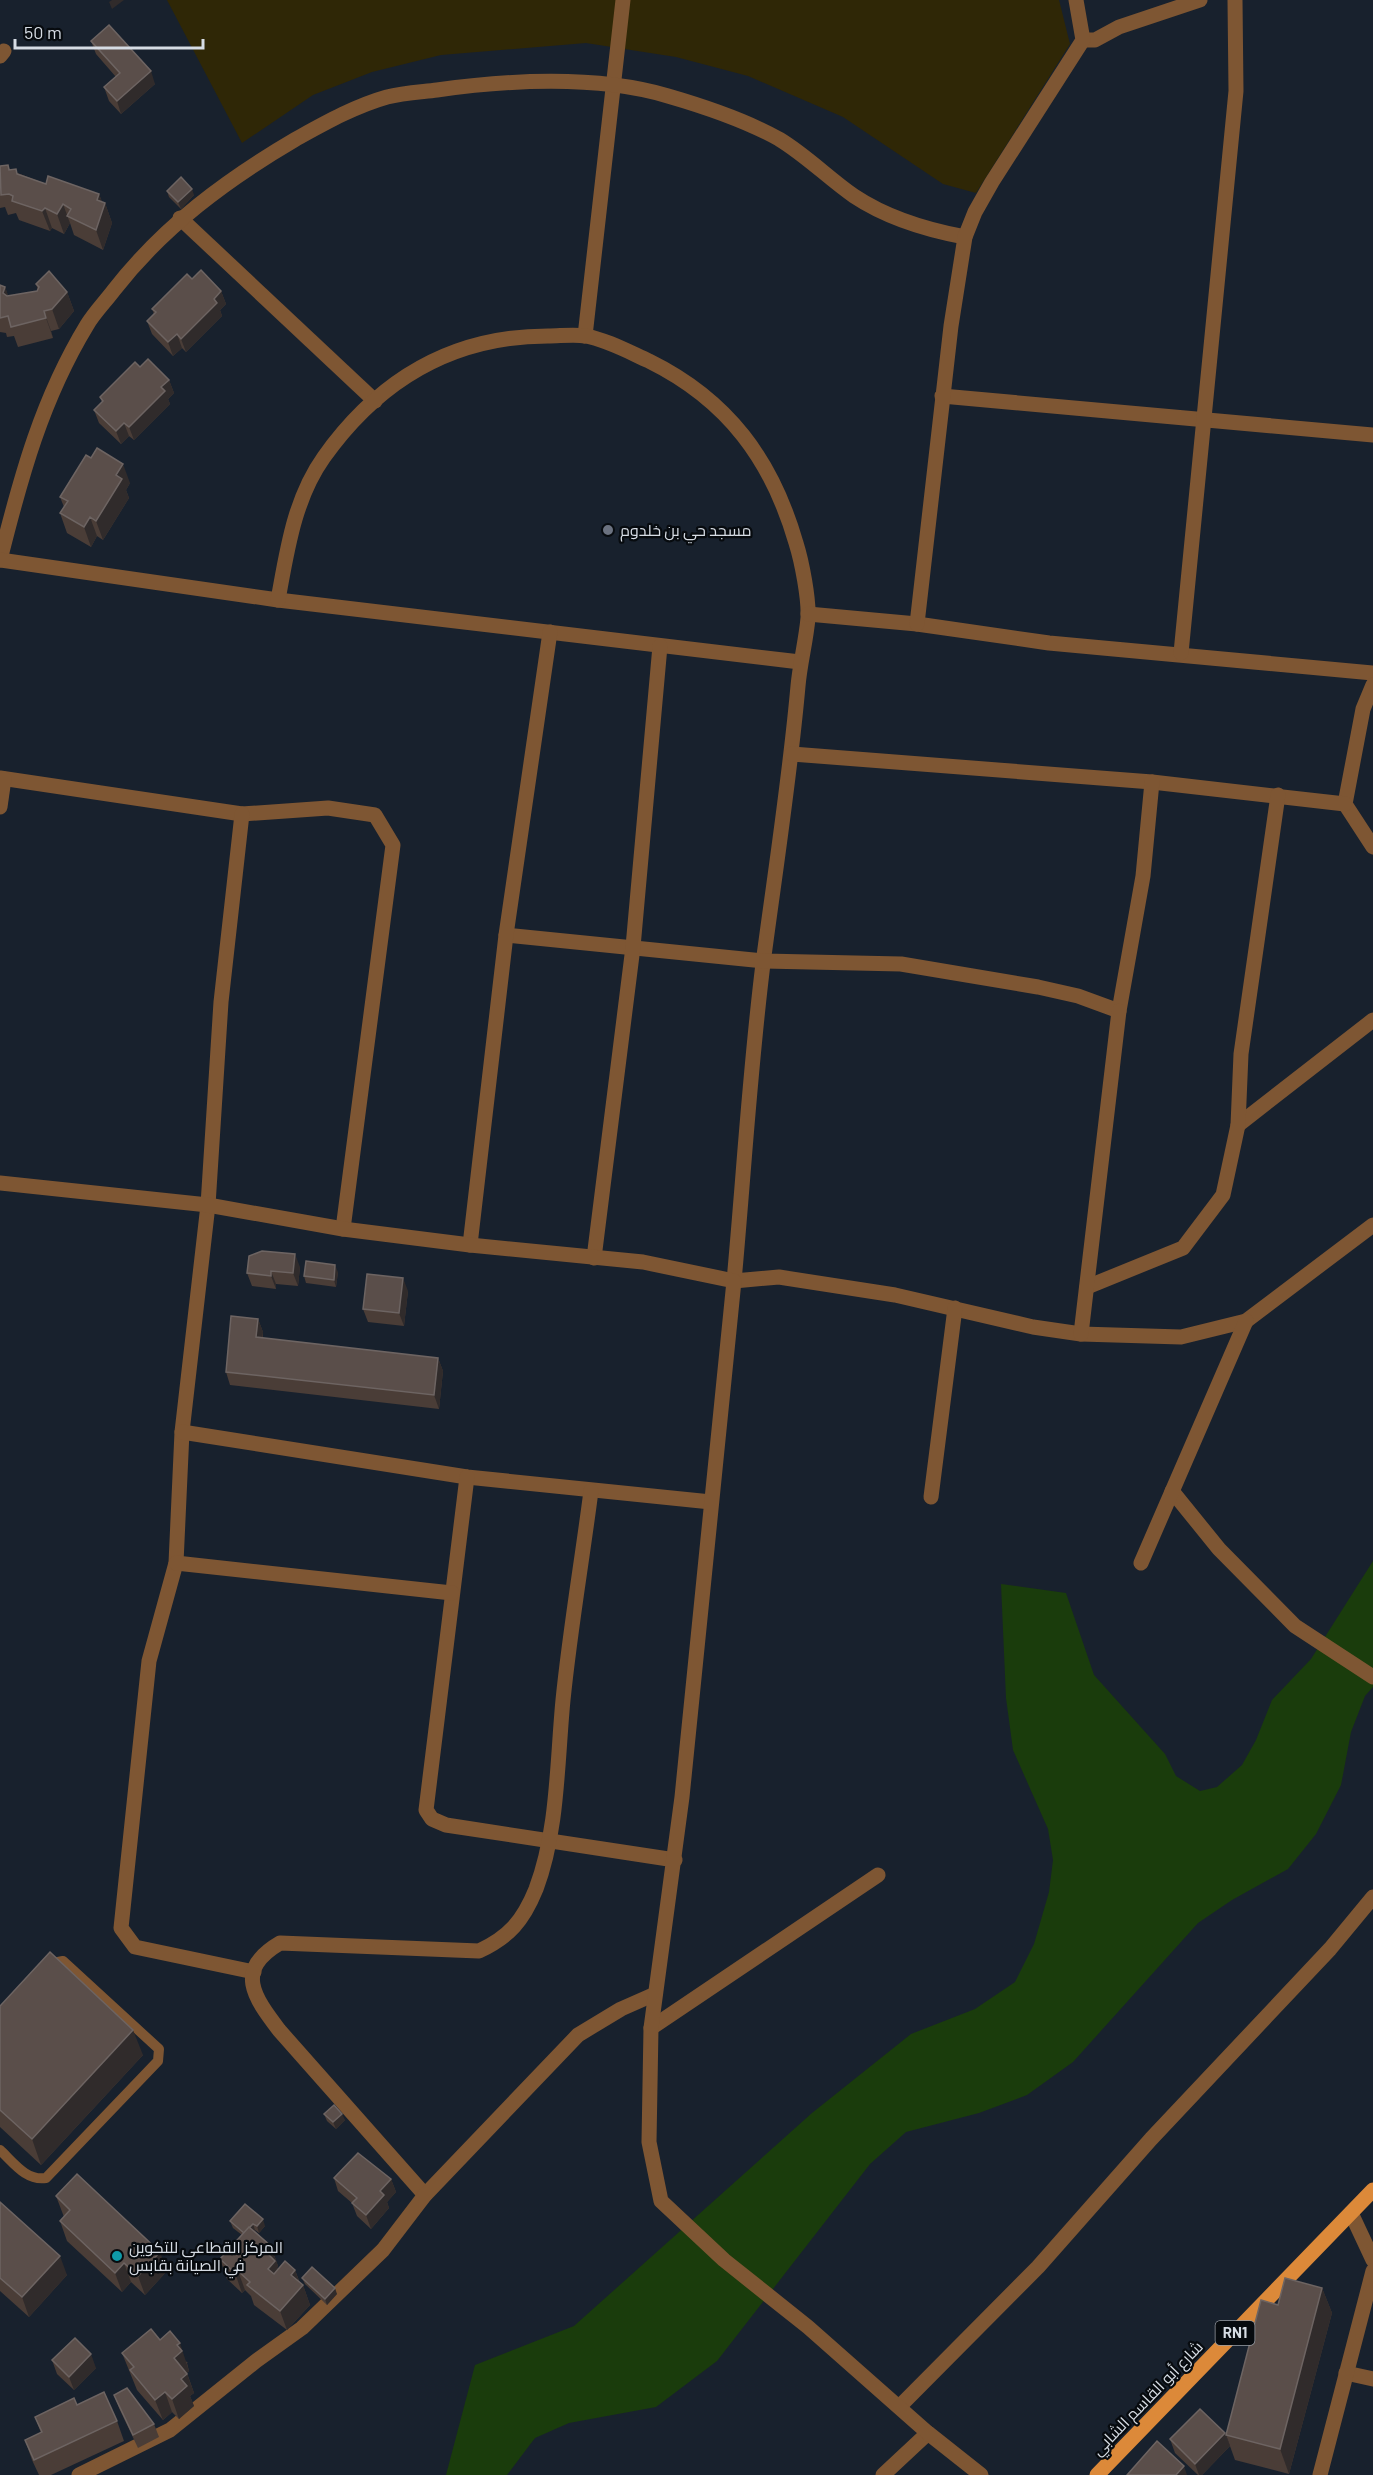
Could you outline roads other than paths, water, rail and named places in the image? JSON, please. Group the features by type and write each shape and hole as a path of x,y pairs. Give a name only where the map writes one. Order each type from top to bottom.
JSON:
{"main road":[{"name":"شارع أبو القاسم الشابي","path":"1097,2475 1373,2190"}],"street":[{"path":"585,336 623,0"},
{"path":"917,624 942,396 956,285 965,237 987,192 1083,40 1076,0"},
{"path":"1083,40 1095,40 1119,27 1200,0"},
{"path":"1181,653 1206,418 1236,91 1235,0"},
{"path":"800,662 278,600 0,560 40,417 60,372 89,322 152,244 180,218 252,164 329,121 388,97 484,84 539,82 615,86 665,95 733,117 777,138 812,161 855,197 896,217 931,230 965,237"},
{"path":"180,218 375,401"},
{"path":"278,600 289,542 303,495 323,459 354,421 375,401 429,362 453,351 495,339 585,336 625,350 677,375 726,414 754,449 778,490 798,547 808,614 800,662 792,754 764,961 730,1345 711,1502 675,1860 651,2028 649,2142 661,2201 724,2260 808,2327 928,2433 981,2475"},
{"path":"942,396 1206,418 1373,435"},
{"path":"808,614 917,624 1049,643 1181,653 1373,673"},
{"path":"470,1245 506,934 550,632"},
{"path":"594,1258 633,947 660,646"},
{"path":"1373,685 1363,709 1345,804 1373,847"},
{"path":"792,754 1152,782 1345,804"},
{"path":"0,807 2,779 242,814 328,808 375,815 393,845 343,1229"},
{"path":"1081,1334 1119,1011 1143,876 1152,782"},
{"path":"1087,1287 1183,1248 1223,1195 1238,1125 1241,1054 1278,795"},
{"path":"242,814 221,1002 208,1205 182,1432 176,1563 149,1661 121,1928 135,1947 254,1972"},
{"path":"506,934 764,961 902,964 1038,987 1077,996 1119,1011"},
{"path":"1238,1125 1373,1020"},
{"path":"0,1183 208,1205 343,1229 470,1245 643,1262 734,1281 778,1277 895,1295 1033,1327 1081,1334 1181,1337 1246,1321 1373,1225"},
{"path":"931,1497 955,1308"},
{"path":"1141,1563 1246,1321"},
{"path":"182,1432 467,1477 711,1502"},
{"path":"467,1477 435,1755 426,1809 432,1819 446,1825 675,1860"},
{"path":"425,2195 279,2030 259,2003 251,1986 254,1972 264,1953 280,1943 479,1951 501,1941 520,1921 536,1889 549,1841 567,1666 591,1491"},
{"path":"1172,1491 1219,1549 1295,1626 1373,1677"},
{"path":"176,1563 452,1593"},
{"path":"651,2028 878,1875"},
{"path":"900,2406 1038,2267 1151,2139 1330,1949 1373,1897"},
{"path":"79,2475 170,2430 302,2328 383,2250 425,2195 578,2036 613,2013 655,1994"},
{"path":"1351,2213 1373,2260"},
{"path":"1320,2475 1373,2271"},
{"path":"1346,2373 1373,2379"},
{"path":"883,2475 928,2433"}],"lane":[{"path":"0,2150 28,2176 37,2180 46,2178 158,2061 159,2049 63,1961 52,1961 39,1971"}],"place":[{"name":"مسجد حي بن خلدوم","path":"608,530"},
{"name":"المركز القطاعى للتكوين في الصيانة بقابس","path":"117,2256"}]}
